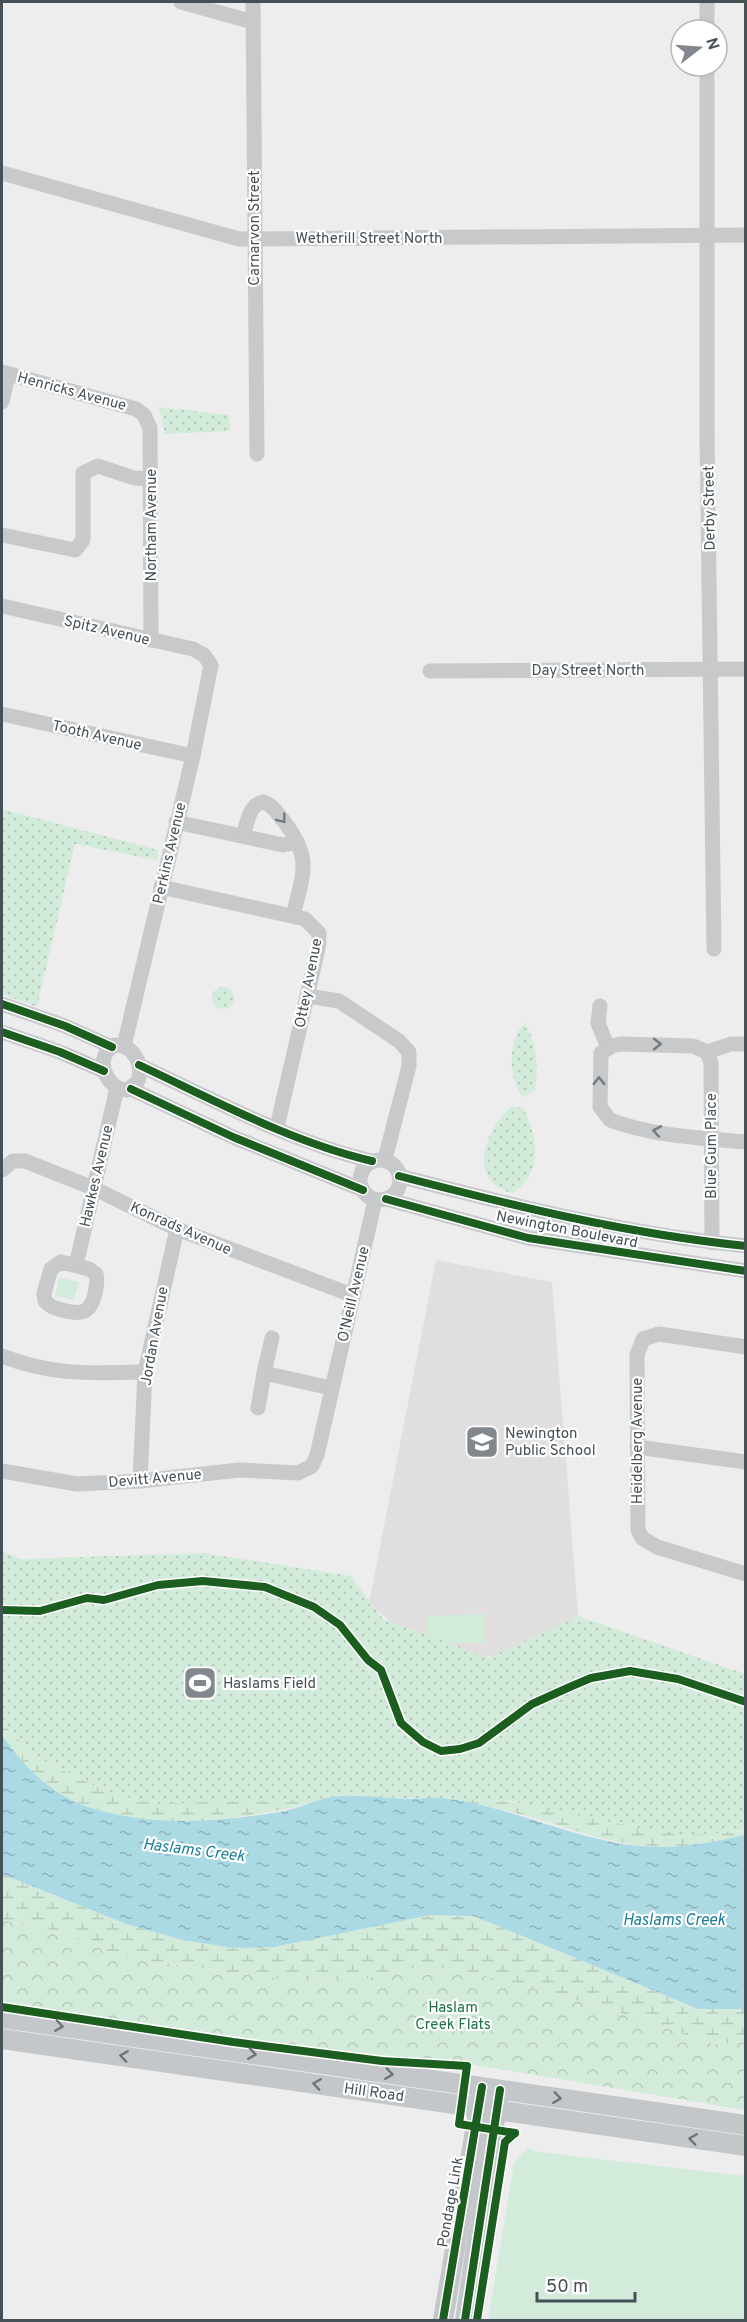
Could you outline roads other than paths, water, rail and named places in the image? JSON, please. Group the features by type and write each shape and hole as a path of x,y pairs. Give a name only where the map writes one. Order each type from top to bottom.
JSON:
{"main road":[{"name":"Hill Road","path":"2,2018 746,2125"},
{"name":"Hill Road","path":"2,2038 746,2146"},
{"name":"Pondage Link","path":"465,2320 491,2089"},
{"name":"Pondage Link","path":"443,2320 488,2109"}],"street":[{"path":"181,2 253,22"},
{"name":"Carnarvon Street","path":"253,2 257,454"},
{"path":"707,2 707,18"},
{"name":"Derby Street","path":"707,78 706,235 714,949"},
{"name":"Wetherill Street North","path":"2,173 232,237 254,239 746,235"},
{"path":"2,402 5,373"},
{"name":"Henricks Avenue","path":"5,373 142,412"},
{"name":"Northam Avenue","path":"142,412 150,428 151,640"},
{"path":"2,535 75,550 83,540 83,473 98,466 134,478 150,479"},
{"name":"Spitz Avenue","path":"2,606 193,649 209,660"},
{"name":"Perkins Avenue","path":"118,1046 161,887 193,756 211,670 209,660"},
{"name":"Day Street North","path":"430,670 746,669"},
{"name":"Tooth Avenue","path":"2,714 193,756"},
{"path":"243,836 252,808 255,804 263,802 272,806 297,842 305,864 293,916"},
{"path":"176,822 283,845 297,842"},
{"name":"Ottey Avenue","path":"161,887 293,916 309,921 319,933 319,944 308,996 277,1127"},
{"path":"139,1065 277,1127 353,1157 378,1160 395,1165 399,1176 396,1189 375,1196 363,1171 378,1160 409,1066 409,1052 399,1041 345,1005 333,999 308,996"},
{"path":"2,1004 132,1051 139,1065 140,1078 124,1089 104,1071 60,1052 2,1032"},
{"path":"600,1006 598,1023 608,1048"},
{"path":"746,1044 731,1044 706,1051 667,1044 620,1044 608,1048 602,1053 599,1061 600,1107 606,1116 623,1124 711,1139 746,1142"},
{"path":"104,1071 103,1059 118,1046"},
{"name":"Blue Gum Place","path":"706,1051 711,1063 712,1243"},
{"name":"Hawkes Avenue","path":"76,1265 93,1188 124,1089"},
{"name":"Newington Boulevard","path":"124,1089 232,1137 375,1196 528,1238 746,1272"},
{"name":"Konrads Avenue","path":"7,1165 25,1161 93,1188 177,1229 351,1296"},
{"name":"Newington Boulevard","path":"399,1176 516,1207 634,1232 746,1246"},
{"name":"O'Neill Avenue","path":"308,1469 317,1455 375,1196"},
{"name":"Jordan Avenue","path":"140,1481 145,1372 177,1229"},
{"name":"Heidelberg Avenue","path":"746,1347 659,1334 643,1339 637,1355 638,1520 642,1538 657,1547 746,1574"},
{"path":"258,1408 272,1338"},
{"path":"2,1356 43,1370 83,1374 145,1372"},
{"path":"264,1373 331,1388"},
{"path":"637,1448 746,1462"},
{"name":"Devitt Avenue","path":"2,1471 77,1484 140,1481 225,1471 298,1473 308,1469"}],"water":[{"name":"Haslams Creek","path":"2,1735 20,1759 54,1789 80,1804 117,1815 163,1820 210,1820 287,1810 325,1798 340,1796 436,1798 468,1802 606,1841 634,1845 682,1846 745,1835 745,2009 698,2009 474,1916 430,1915 274,1947 234,1948 182,1940 126,1924 2,1874"}],"place":[{"name":"Newington Public School","path":"482,1442"},
{"name":"Haslams Field","path":"200,1683"}],"park label":[{"name":"Haslam Creek Flats","path":"453,2016"}]}
